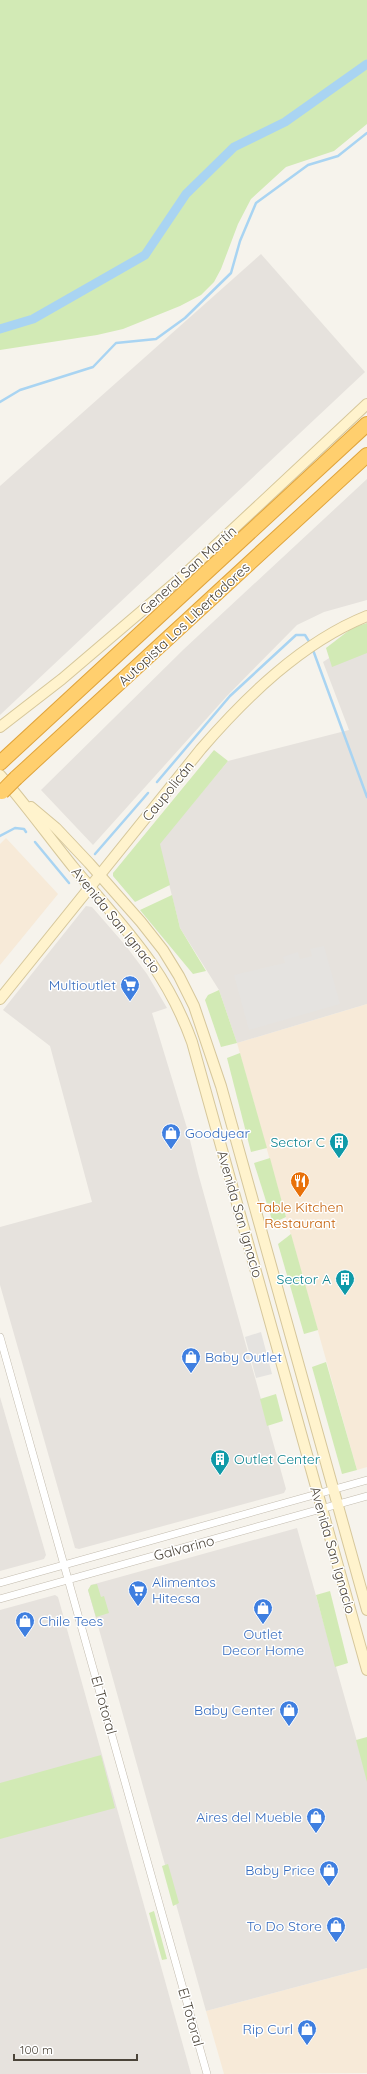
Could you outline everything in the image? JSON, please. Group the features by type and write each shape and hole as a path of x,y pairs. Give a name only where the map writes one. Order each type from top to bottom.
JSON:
{"highway":[{"name":"Autopista Los Libertadores","path":"0,766 367,424"},
{"name":"Autopista Los Libertadores","path":"1,792 367,455"}],"main road":[{"name":"General San Martín","path":"0,727 62,679 184,575 367,404"},
{"name":"Caupolicán","path":"0,999 216,732 262,686 301,654 341,628 367,616"},
{"name":"Avenida San Ignacio","path":"0,766 50,839 113,913 153,964 175,1000 192,1042 367,1670"},
{"name":"Avenida San Ignacio","path":"24,803 56,828 124,902 163,950 187,990 201,1022 221,1086 367,1610"},
{"path":"113,913 116,906 124,902"},
{"path":"205,1090 214,1090 221,1086"},
{"path":"218,1137 221,1132 226,1130 234,1133"},
{"path":"296,1416 305,1417 312,1412"}],"street":[{"name":"El Totoral","path":"0,1337 207,2074"},
{"name":"Galvarino","path":"0,1583 367,1480"},
{"name":"Galvarino","path":"0,1599 322,1510 367,1496"}],"shaded area":[{"path":"261,254 365,372 0,715 0,486"},
{"path":"367,479 367,600 324,612 297,625 226,697 93,845 41,790 184,649"},
{"path":"367,637 367,1004 237,1043 219,990 180,928 159,844 228,761 349,730 323,662 354,642"},
{"path":"6,838 58,894 0,965 0,844"},
{"path":"86,906 92,907 126,946 147,974 167,1008 152,1013 187,1128 198,1173 286,1489 284,1493 79,1549 75,1548 0,1285 0,1227 92,1202 50,1046 3,1010"},
{"path":"324,946 340,1004 249,1030 234,975 285,963 283,957 298,952 300,959 312,956 310,949"},
{"path":"367,1004 367,1467 357,1470 237,1043"},
{"path":"261,1332 272,1374 256,1378 245,1337"},
{"path":"0,1397 46,1555 44,1559 0,1571"},
{"path":"297,1528 367,1777 367,1968 206,2011 88,1590 91,1585"},
{"path":"55,1595 58,1597 191,2074 0,2074 0,1610"},
{"path":"367,1968 367,2073 224,2074 206,2011"}],"green space":[{"path":"0,0 367,0 367,124 334,151 286,167 251,199 238,224 221,269 214,282 201,295 180,306 123,329 97,335 0,350"},
{"path":"367,623 367,653 332,667 326,648 352,628"},
{"path":"214,750 228,761 160,844 170,885 135,902 113,876 113,873"},
{"path":"172,895 180,928 206,971 193,974 140,910"},
{"path":"219,990 237,1043 221,1047 205,1000 208,995"},
{"path":"240,1053 267,1148 251,1152 227,1058"},
{"path":"270,1158 286,1217 273,1223 254,1163"},
{"path":"291,1234 318,1330 304,1334 278,1244"},
{"path":"326,1362 357,1470 342,1474 312,1367"},
{"path":"276,1394 283,1421 267,1426 260,1399"},
{"path":"97,1584 101,1597 104,1596 109,1613 96,1617 88,1590 91,1585"},
{"path":"330,1591 348,1663 335,1667 316,1595"},
{"path":"367,1737 367,1782 356,1740"},
{"path":"101,1755 115,1808 0,1839 0,1783"},
{"path":"168,1864 179,1903 173,1906 162,1866"},
{"path":"154,1911 167,1959 162,1960 149,1913"}],"waterway":[{"path":"0,329 33,319 145,255 186,194 234,147 285,122 367,64"},
{"path":"0,402 20,390 93,367 116,343 156,339 185,318 231,273 240,241 256,203 308,165 338,156 367,133"},
{"path":"157,782 230,696 296,635 305,635 310,643"},
{"path":"313,650 367,797"},
{"path":"95,854 148,793"},
{"path":"0,836 15,828 24,829 26,832"},
{"path":"35,842 69,883"}],"place":[{"name":"Multioutlet","path":"130,1002"},
{"name":"Goodyear","path":"171,1150"},
{"name":"Sector C","path":"339,1159"},
{"name":"Table Kitchen Restaurant","path":"300,1198"},
{"name":"Sector A","path":"345,1296"},
{"name":"Baby Outlet","path":"191,1374"},
{"name":"Outlet Center","path":"220,1476"},
{"name":"Alimentos Hitecsa","path":"138,1607"},
{"name":"Outlet Decor Home","path":"263,1625"},
{"name":"Chile Tees","path":"25,1638"},
{"name":"Baby Center","path":"289,1727"},
{"name":"Aires del Mueble","path":"316,1834"},
{"name":"Baby Price","path":"329,1887"},
{"name":"To Do Store","path":"336,1943"},
{"name":"Rip Curl","path":"307,2046"}]}
